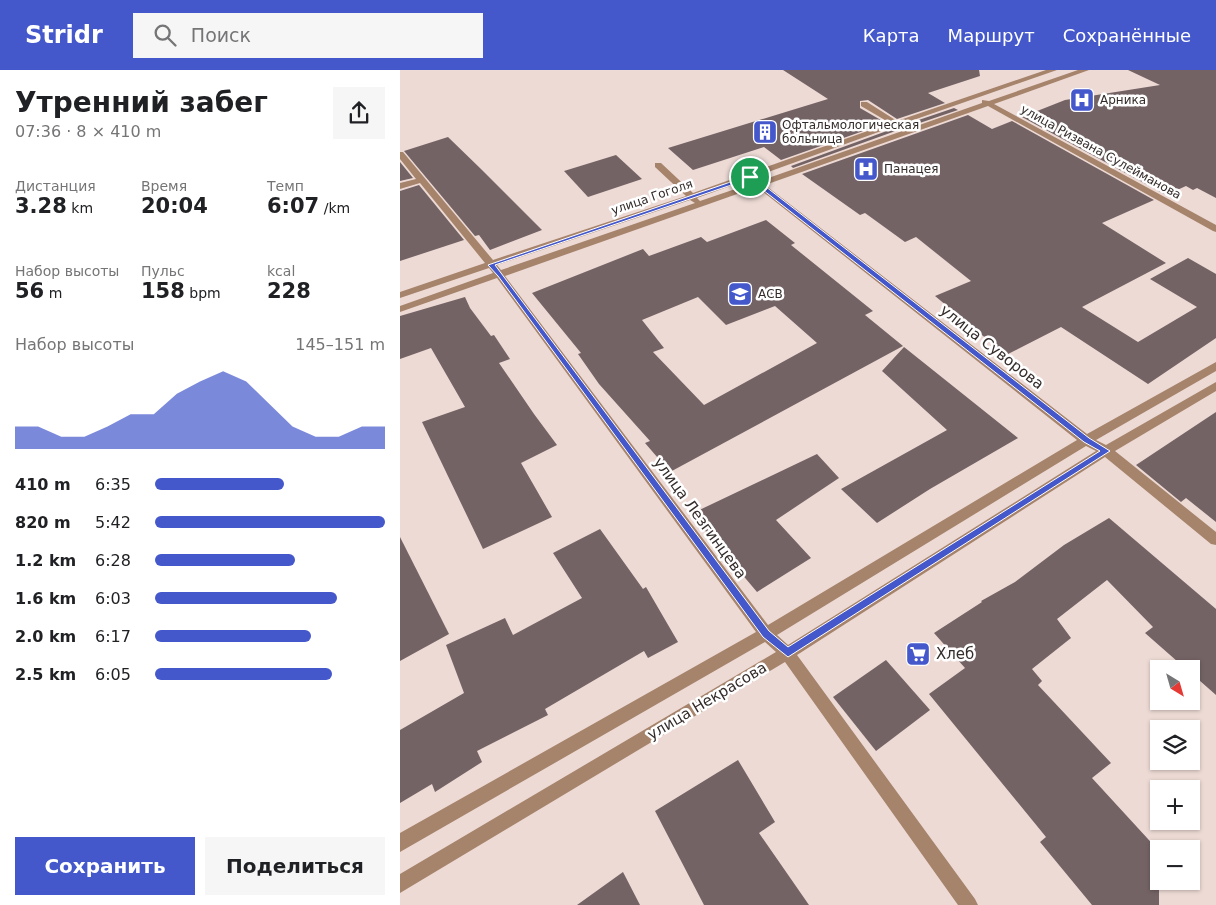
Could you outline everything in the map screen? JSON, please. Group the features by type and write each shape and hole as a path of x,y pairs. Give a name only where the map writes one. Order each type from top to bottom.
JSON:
{"street":[{"name":"улица Гоголя","path":"400,309 495,270 691,197 974,96 1054,70"},
{"name":"улица Гоголя","path":"400,295 495,270 760,185 907,131 1085,70"},
{"name":"улица Ризвана Сулейманова","path":"974,96 1216,229"},
{"path":"864,104 907,131"},
{"name":"улица Лезгинцева","path":"400,154 495,270 766,634 788,653 969,905"},
{"path":"658,165 700,204"},
{"name":"улица Суворова","path":"750,177 1086,440 1106,451 1216,540"},
{"path":"400,186 420,180"},
{"name":"улица Некрасова","path":"400,843 766,634 1086,440 1216,366"},
{"name":"улица Некрасова","path":"400,884 788,653 1106,451 1216,386"}],"building":[{"path":"783,70 979,70 980,76 928,93 945,103 897,119 868,100 860,101 860,108 886,123 781,160 764,147 693,170 668,148 828,99"},
{"path":"1128,70 1216,70 1216,198 1197,188 1193,190 1186,186 1166,195 1022,117 1065,100 1160,85"},
{"path":"954,108 958,110 905,128 904,125"},
{"path":"968,115 992,129 1012,121 1154,200 1102,223 1166,263 1082,307 1138,342 1197,307 1150,279 1188,258 1216,274 1216,338 1148,384 1061,327 1006,355 935,296 971,281 916,237 905,242 865,213 860,215 802,174"},
{"path":"895,128 901,129 793,168 791,166"},
{"path":"448,137 542,230 490,250 479,235 475,236 404,151"},
{"path":"616,155 642,179 588,197 564,171"},
{"path":"400,162 413,178 400,181"},
{"path":"419,185 464,240 400,261 400,191"},
{"path":"766,220 795,243 791,245 873,311 865,315 903,346 670,472 645,443 650,441 599,384 578,354 581,353 532,293 643,249 649,256 701,237 707,242","holes":["698,297 726,325 775,306 817,343 704,405 653,352 664,348 642,320"]},
{"path":"465,297 470,308 491,336 494,335 510,359 499,363 557,445 521,463 552,517 483,549 422,422 465,407 431,348 400,359 400,316"},
{"path":"904,347 1018,438 930,489 877,523 841,489 947,430 882,371"},
{"path":"1216,412 1216,522 1186,498 1181,502 1136,465"},
{"path":"817,454 839,478 776,520 811,558 757,592 691,514"},
{"path":"1109,518 1216,609 1216,695 1200,681 1200,660 1176,660 1145,633 1153,627 1107,580 1057,619 1071,638 1032,669 1042,681 1038,685 1111,763 1092,778 1150,841 1150,890 1159,890 1159,905 1092,905 1040,842 1046,837 929,694 965,668 934,633 981,601 1015,582 1064,545"},
{"path":"600,529 643,589 646,587 678,642 648,658 644,651 545,709 548,715 477,751 482,762 435,792 432,784 400,803 400,730 464,693 446,645 505,618 513,635 582,598 553,553"},
{"path":"400,537 449,634 400,661"},
{"path":"886,660 930,710 876,751 833,697"},
{"path":"738,760 775,822 759,833 809,905 704,905 655,811"},
{"path":"623,872 640,905 577,905"}],"place":[{"name":"Арника","path":"1082,100"},
{"name":"Офтальмологическая больница","path":"765,132"},
{"name":"Панацея","path":"866,169"},
{"name":"АCB","path":"740,294"},
{"name":"Хлеб","path":"918,654"}],"route":[{"path":"750,177 1086,440 1106,451 788,653 766,634 500,274 491,265 750,177"}]}
